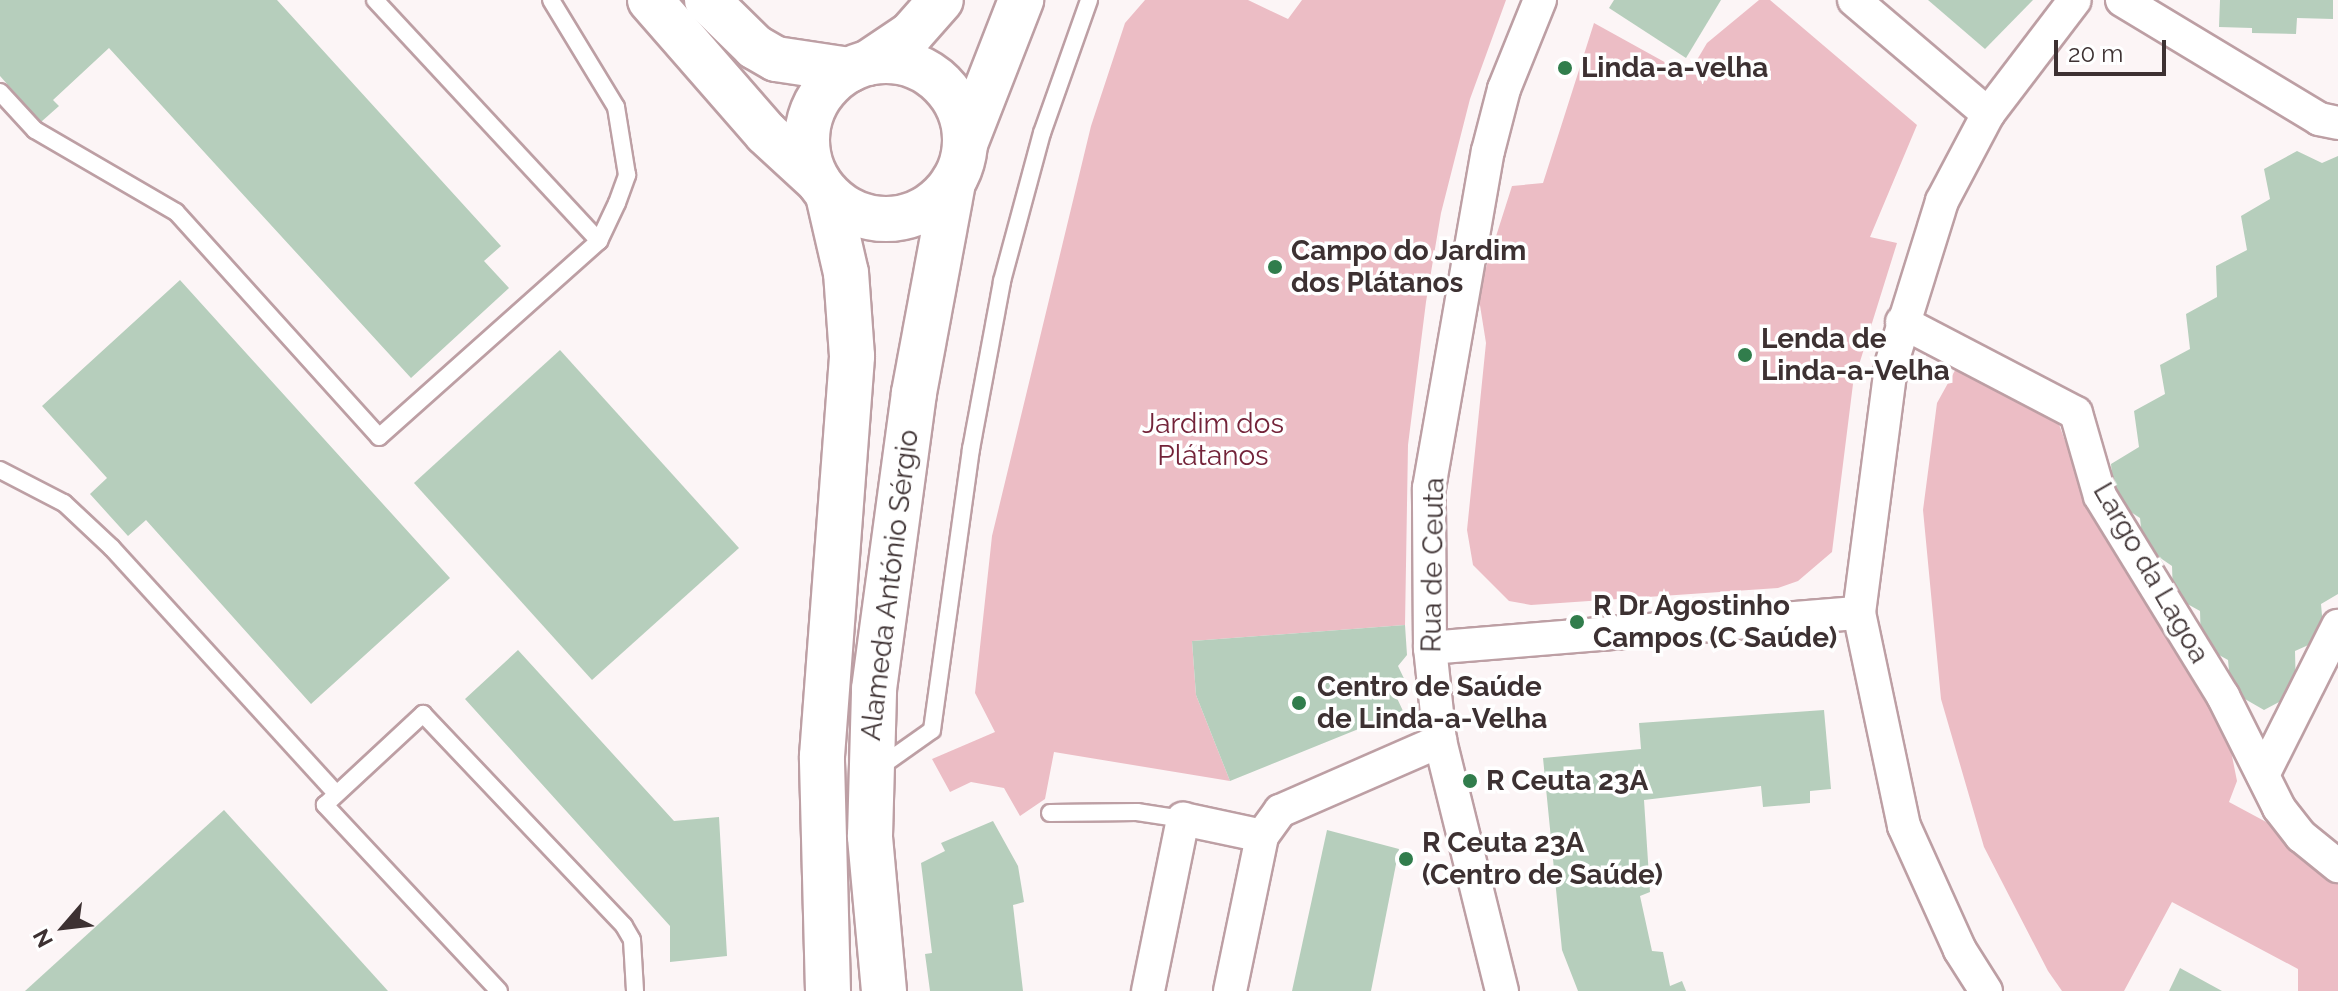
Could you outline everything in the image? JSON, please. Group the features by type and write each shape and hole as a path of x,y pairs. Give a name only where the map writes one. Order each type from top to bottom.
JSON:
{"street":[{"path":"650,0 766,133 847,210 894,220 938,201 959,163 957,109 936,80 916,67 859,67 776,59 755,47 707,0"},
{"path":"823,188 810,161 810,119 818,99 859,67 911,34 941,0"},
{"name":"Alameda António Sérgio","path":"884,991 869,775 883,603 930,294 959,163 1021,0"},
{"name":"Rua de Ceuta","path":"1502,991 1440,741 1430,648 1429,488 1467,253 1504,89 1540,0"},
{"path":"1854,0 1988,114"},
{"path":"1986,991 1960,950 1904,826 1859,613 1877,454 1902,322 1942,201 1988,114 2075,0"},
{"path":"2122,0 2319,119 2338,123"},
{"name":"Alameda António Sérgio","path":"823,188 846,273 852,356 822,756 828,991"},
{"name":"Largo da Lagoa","path":"1902,322 2076,413 2100,496 2223,696 2263,775 2301,836 2338,866"},
{"path":"1430,648 1859,613"},
{"path":"2263,775 2338,626"},
{"path":"1230,991 1262,836 1280,811 1296,801 1440,741"},
{"path":"1148,991 1183,819 1262,836"}],"lane":[{"path":"375,0 472,110 599,241"},
{"path":"0,92 35,130 176,212 379,437 599,241 627,175 625,143 616,107 551,0"},
{"path":"869,775 932,730 971,449 1002,281 1042,133 1089,0"},
{"path":"0,470 64,503 112,548 336,793"},
{"path":"499,991 325,805 423,714 624,926 632,940 635,991"},
{"path":"1050,813 1137,812 1183,819"}],"green space":[{"name":"Jardim dos Plátanos","path":"1145,0 1248,0 1288,19 1302,0 1506,0 1470,99 1441,213 1426,302 1408,445 1405,625 1192,641 1196,695 1230,781 1054,752 1045,799 1020,816 1004,788 971,782 950,792 932,759 995,732 975,693 992,536 1091,126 1125,23"},
{"path":"1759,0 1770,0 1917,125 1870,237 1897,243 1853,384 1832,552 1798,581 1778,588 1531,605 1509,601 1473,565 1467,530 1486,343 1478,293 1512,186 1543,183 1594,23 1688,75 1707,43"},
{"path":"1958,365 2056,416 2089,507 2225,721 2237,781 2229,802 2283,831 2307,864 2338,883 2338,991 2298,991 2298,969 2172,902 2124,991 2062,991 2048,971 1984,847 1941,699 1923,510 1937,403"}],"building":[{"path":"0,0 277,0 501,246 484,261 509,288 411,378 109,48 53,100 59,106 41,122 0,76"},
{"path":"1614,0 1721,0 1686,58 1609,8"},
{"path":"1928,0 2033,0 1985,49"},
{"path":"2220,0 2333,0 2333,19 2297,18 2296,34 2252,33 2252,28 2219,27"},
{"path":"2297,151 2322,163 2338,156 2338,594 2321,604 2324,638 2295,651 2296,693 2264,710 2231,691 2228,660 2201,645 2200,611 2173,596 2172,566 2143,546 2140,518 2114,501 2111,464 2139,447 2134,411 2165,394 2160,365 2190,349 2186,314 2217,297 2216,266 2247,250 2241,216 2270,199 2264,169"},
{"path":"180,280 450,578 311,704 146,520 128,536 90,494 107,478 42,406"},
{"path":"560,350 739,548 592,680 414,483"},
{"name":"Centro de Saúde de Linda-a-Velha","path":"1405,625 1407,655 1398,666 1409,689 1396,696 1403,711 1230,781 1196,695 1192,641"},
{"path":"518,650 674,821 719,817 727,956 670,962 670,926 465,699"},
{"path":"1824,710 1831,789 1810,791 1810,803 1763,807 1761,786 1644,800 1650,892 1640,896 1652,951 1663,952 1670,986 1682,981 1686,991 1578,991 1562,950 1543,758 1641,749 1639,723"},
{"path":"224,810 388,991 25,991"},
{"path":"993,821 1018,866 1024,902 1013,905 1023,991 930,991 925,954 932,953 921,863 945,851 941,843"},
{"path":"1327,830 1399,849 1371,991 1292,991"},
{"path":"2180,968 2222,991 2169,991"}],"place":[{"name":"Linda-a-velha","path":"1565,68"},
{"name":"Campo do Jardim dos Plátanos","path":"1275,267"},
{"name":"Lenda de Linda-a-Velha","path":"1745,355"},
{"name":"R Dr Agostinho Campos (C Saúde)","path":"1577,622"},
{"name":"Centro de Saúde de Linda-a-Velha","path":"1299,703"},
{"name":"R Ceuta 23A","path":"1470,781"},
{"name":"R Ceuta 23A (Centro de Saúde)","path":"1406,859"}]}
